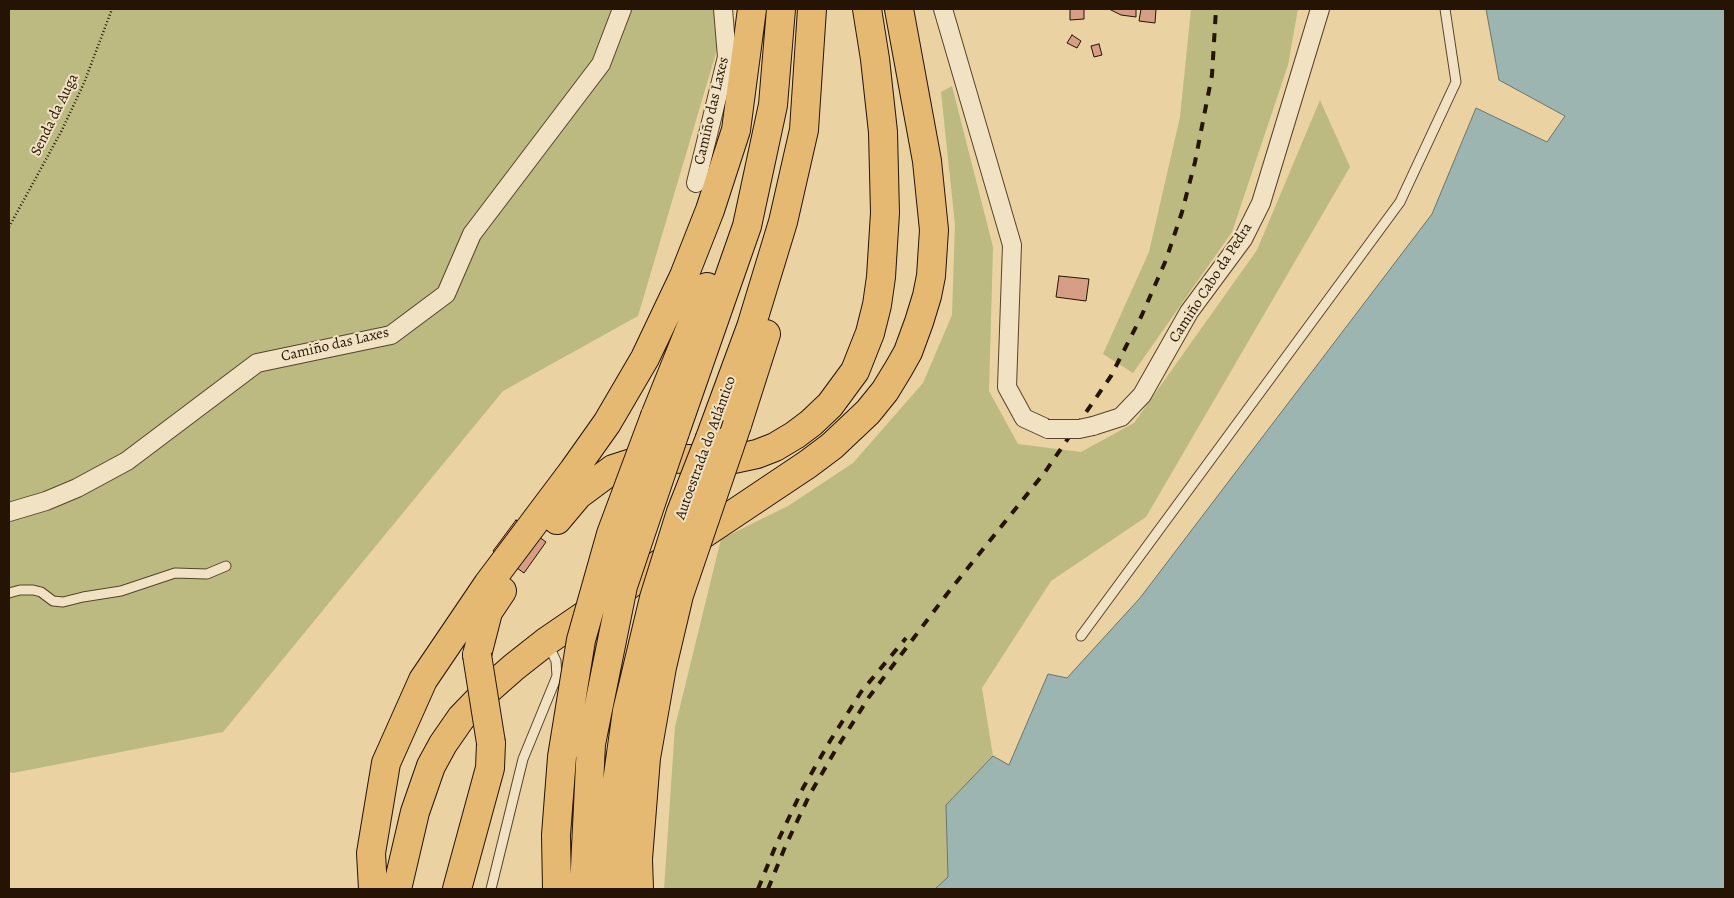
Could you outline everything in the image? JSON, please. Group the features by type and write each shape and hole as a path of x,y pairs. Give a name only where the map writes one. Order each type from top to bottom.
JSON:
{"highway":[{"path":"373,889 371,853 386,763 424,680 488,584 607,423 645,358 684,276 710,210 736,130 752,9"},
{"path":"584,889 591,744 623,586 665,424 699,308 726,233 743,173 762,90 771,9"},
{"path":"557,889 556,836 562,757 582,640 611,534 665,424 747,226 773,104 781,9"},
{"name":"Autoestrada do Atlántico","path":"612,889 616,789 627,711 654,598 681,512 751,327 783,222 804,130 812,9"},
{"path":"639,889 638,859 646,758 662,667 679,595 770,322 791,241 805,178 820,78 826,9"},
{"path":"457,889 490,768 491,743 477,655 488,612 530,552 578,495 613,469 647,458 728,460 756,454 775,447 796,435 830,405 854,371 870,333 877,305 881,277 885,213 882,132 875,59 867,9"},
{"path":"397,889 415,812 428,773 443,744 461,718 514,666 547,641 824,452 868,412 900,368 927,296 931,276 934,230 927,161 899,9"},
{"path":"410,836 411,889"}],"street":[{"name":"Camiño das Laxes","path":"9,512 46,501 77,488 127,462 257,363 391,335 446,294 472,234 601,64 622,9"},
{"name":"Camiño das Laxes","path":"696,183 727,57 722,9"},
{"name":"Camiño Cabo da Pedra","path":"943,9 1012,246 1007,386 1024,418 1048,430 1079,429 1121,417 1142,395 1189,312 1243,239 1261,203 1320,9"}],"lane":[{"path":"1081,636 1400,202 1456,82 1445,9"},
{"path":"9,593 20,590 33,590 41,592 53,601 63,602 122,591 175,573 207,574 226,566"},
{"path":"491,889 523,759 557,676 556,661 547,641"}],"path":[{"name":"Senda da Auga","path":"9,227 62,130 84,83 112,9"}],"shaded area":[{"path":"9,9 729,9 638,316 503,391 223,732 13,773 9,772"},
{"path":"1191,9 1298,9 1288,65 1232,232 1133,373 1103,354 1149,252 1180,117"},
{"path":"952,86 993,247 989,391 1018,444 1081,452 1134,423 1257,250 1320,100 1350,167 1146,517 1051,581 982,688 993,756 946,805 948,877 935,889 664,889 675,727 721,539 788,506 853,463 923,383 952,315 955,225 941,92"}],"water":[{"path":"1486,9 1725,9 1725,889 935,889 948,877 946,805 993,756 1009,765 1048,674 1067,678 1140,598 1432,214 1476,108 1547,142 1565,116 1499,80"}],"building":[{"path":"1070,9 1084,9 1084,19 1070,20"},
{"path":"1109,9 1136,9 1136,17 1121,15"},
{"path":"1141,9 1156,9 1155,23 1139,21"},
{"path":"1072,35 1081,41 1077,48 1067,43"},
{"path":"1099,44 1102,55 1094,57 1091,46"},
{"path":"1059,276 1089,279 1086,301 1056,297"},
{"path":"516,520 546,542 524,573 493,551"}],"railway":[{"path":"768,889 810,794 869,697 947,594 1045,472 1111,376 1141,317 1166,260 1182,212 1195,162 1212,75 1216,9"},
{"path":"758,889 803,788 830,741 861,692 906,638"}]}
